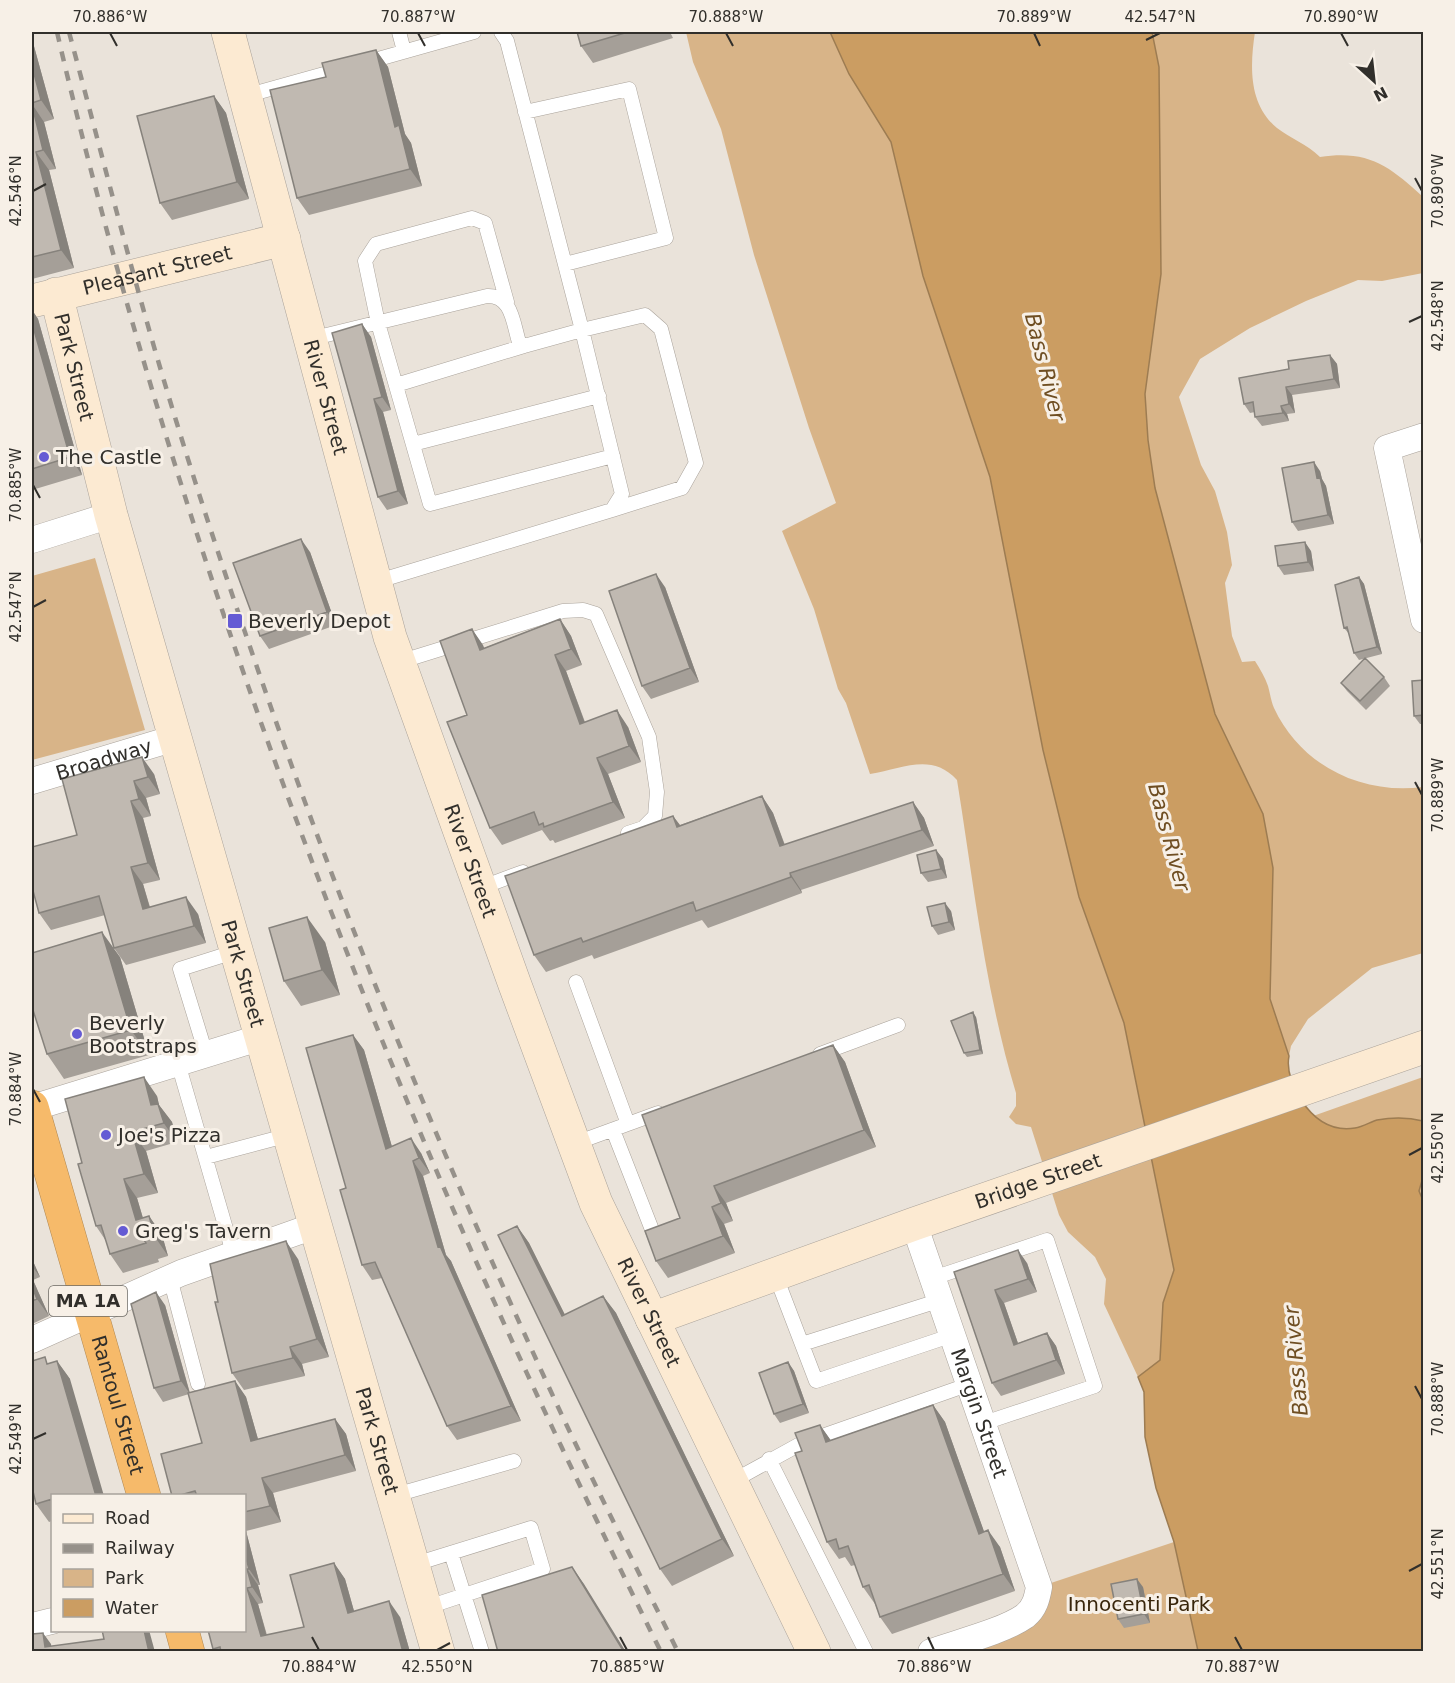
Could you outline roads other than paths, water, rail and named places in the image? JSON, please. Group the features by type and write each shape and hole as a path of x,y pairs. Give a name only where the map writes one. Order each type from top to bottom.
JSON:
{"highway":[{"name":"Rantoul Street","path":"33,1114 143,1494"},
{"path":"183,1632 188,1652"}],"street":[{"name":"River Street","path":"228,32 375,582 399,662 480,888 596,1203 814,1652"},
{"name":"Pleasant Street","path":"44,297 284,239"},
{"name":"Park Street","path":"44,297 176,738 314,1226 438,1652"},
{"path":"1424,436 1387,448 1424,620"},
{"path":"32,540 111,515"},
{"name":"Broadway","path":"32,781 176,738"},
{"path":"33,1114 178,1063 262,1037"},
{"name":"Bridge Street","path":"652,1319 914,1224 1424,1047"},
{"name":"Margin Street","path":"914,1224 1039,1587 1036,1602 1026,1615 1013,1623 931,1652"},
{"path":"32,1340 91,1312 233,1252 314,1226"},
{"path":"32,1626 51,1621"}],"lane":[{"path":"399,32 399,53"},
{"path":"245,96 474,32"},
{"path":"508,35 525,112 622,494 620,502 612,510"},
{"path":"525,112 629,89 666,238 565,264"},
{"path":"524,346 519,342 485,223 472,218 376,244 365,261 378,322 430,504 613,456"},
{"path":"310,339 487,296 498,296 507,302"},
{"path":"375,582 682,488 696,463 661,329 645,315 524,346 396,385"},
{"path":"413,444 598,396"},
{"path":"399,662 563,611 583,610 596,614 649,737 657,792 655,816 643,828 610,840"},
{"path":"480,888 534,868"},
{"path":"206,1054 180,969 237,951"},
{"path":"576,982 628,1124"},
{"path":"809,1058 898,1025"},
{"path":"178,1063 233,1252"},
{"path":"573,1144 676,1107"},
{"path":"613,1130 656,1240"},
{"path":"206,1158 289,1135"},
{"path":"802,1344 937,1289 1047,1240 1095,1386 984,1423"},
{"path":"775,1274 816,1381 953,1335"},
{"path":"170,1278 198,1384"},
{"path":"731,1482 769,1459 802,1443 970,1384"},
{"path":"769,1459 866,1652"},
{"path":"393,1496 514,1461"},
{"path":"412,1565 531,1528 543,1569 425,1608"},
{"path":"452,1553 482,1652"}],"water":[{"name":"Bass River","path":"830,32 1152,32 1159,67 1161,274 1145,394 1148,440 1155,488 1215,714 1263,814 1273,868 1270,999 1289,1056 1288,1067 1293,1084 1301,1100 1317,1118 1331,1126 1346,1129 1389,1118 1423,1121 1423,1177 1419,1191 1424,1203 1423,1651 1198,1651 1174,1542 1156,1488 1145,1437 1144,1392 1138,1377 1160,1360 1163,1303 1174,1270 1124,1023 1079,897 1043,750 990,477 923,276 891,142 849,74"}],"railway":[{"path":"57,32 93,179 133,326 177,472 224,617 328,905 384,1046 495,1304 661,1652"},
{"path":"69,32 171,406 238,613 339,892 408,1066 482,1239 573,1439 678,1652"}],"place":[{"name":"The Castle","path":"44,457"},
{"name":"Beverly Depot","path":"235,621"},
{"name":"Beverly Bootstraps","path":"77,1034"},
{"name":"Joe's Pizza","path":"106,1135"},
{"name":"Greg's Tavern","path":"123,1231"}],"park label":[{"name":"Innocenti Park","path":"1139,1604"}]}
